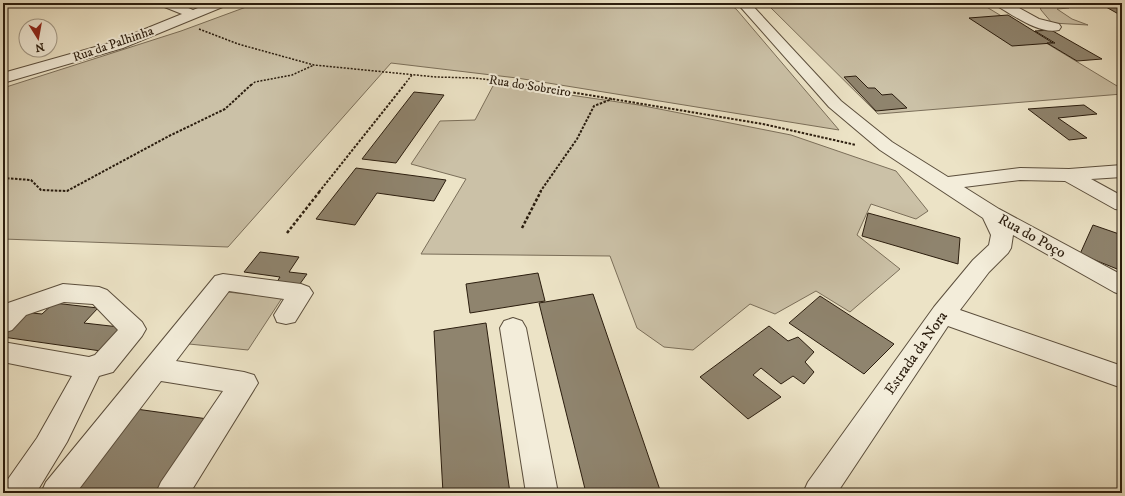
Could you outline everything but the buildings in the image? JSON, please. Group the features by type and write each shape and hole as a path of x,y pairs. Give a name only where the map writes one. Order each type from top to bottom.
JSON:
{"street":[{"path":"166,3 192,14"},
{"name":"Rua da Palhinha","path":"3,78 118,45 176,20 221,3"},
{"path":"743,3 835,104 886,146 943,184 1020,174 1069,175 1122,171"},
{"path":"1001,3 1034,22 1054,27"},
{"path":"1069,175 1122,204"},
{"name":"Rua do Poço","path":"943,184 992,214 1122,286"},
{"path":"992,214 1002,235 1000,248 1019,246 1057,250"},
{"name":"Estrada da Nora","path":"819,493 943,314 981,266 1000,248"},
{"path":"57,493 223,282 301,293 286,315"},
{"path":"3,323 17,309 62,293 100,296 132,329 104,364 89,368 3,352"},
{"path":"943,314 1122,377"},
{"path":"513,328 542,493"},
{"path":"17,493 36,467 70,410 89,368"},
{"path":"155,369 244,383 172,493"}],"path":[{"name":"Rua do Sobreiro","path":"176,20 238,44 314,65 412,75 475,78 763,124 847,144 886,146"},
{"path":"3,178 31,180 41,190 67,191 168,136 225,109 255,82 292,75 314,65"},
{"path":"287,233 412,75"},
{"path":"522,228 541,190 572,148 588,121 594,106 612,99"}],"shaded area":[{"path":"257,3 729,3 737,10 839,130 517,78 391,63 228,247 3,239 3,88 181,31"},
{"path":"766,3 980,3 1122,89 1122,94 878,114"},
{"path":"1042,3 1066,6 1069,8 1057,9 1072,19 1088,25 1052,23 1041,10 1039,4"},
{"path":"494,84 639,105 791,135 896,171 928,211 916,219 871,204 857,235 900,269 850,312 816,291 775,314 750,304 693,350 664,347 637,328 610,256 421,254 466,179 411,164 440,121 475,120"},
{"path":"227,292 282,298 248,350 189,344"}]}
